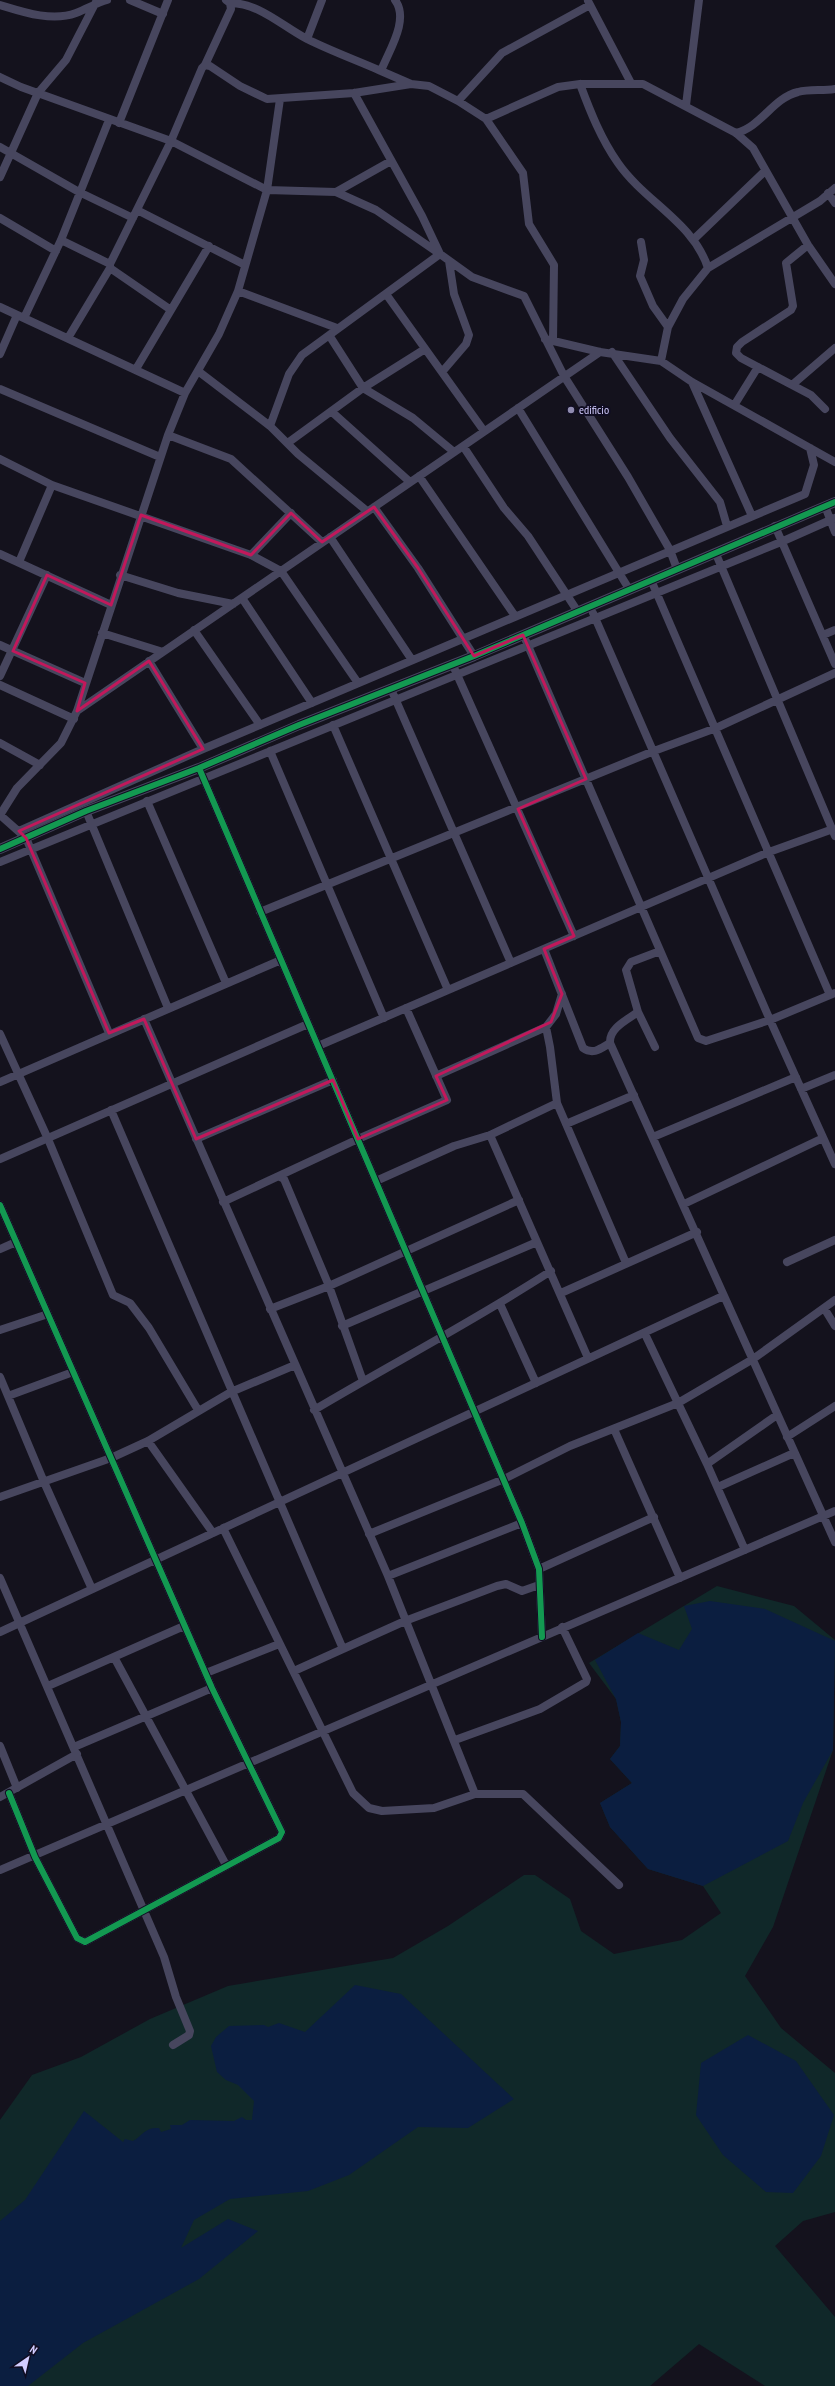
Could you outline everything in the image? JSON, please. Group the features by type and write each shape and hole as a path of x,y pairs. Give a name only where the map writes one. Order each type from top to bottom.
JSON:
{"street":[{"path":"0,5 27,13 59,16 75,13 96,2 107,0"},
{"path":"130,0 163,14"},
{"path":"119,123 168,0"},
{"path":"307,39 322,0"},
{"path":"380,71 398,31 400,18 395,0"},
{"path":"686,105 699,0"},
{"path":"0,177 38,93 66,60 96,2"},
{"path":"228,2 242,3 254,7 307,39 411,84"},
{"path":"68,338 110,266 171,141 202,68 205,66 231,8 228,2"},
{"path":"458,101 502,53 589,2 631,83"},
{"path":"205,66 267,100 354,94 411,84 429,86 458,101 486,119 523,173 529,224 554,264 549,340"},
{"path":"0,77 109,120 171,141 267,190 336,192 376,210 462,271 486,283 518,292 524,296 549,340 564,376 628,477 670,550 677,569"},
{"path":"580,84 591,116 617,162 651,199 676,219 703,252 708,268"},
{"path":"486,119 547,90 580,84 643,84 686,105 736,133 753,148 791,217 835,284"},
{"path":"736,133 753,126 779,103 797,92 835,89"},
{"path":"354,94 422,216 440,254"},
{"path":"109,1034 30,849 23,835 0,815 18,788 61,743 75,715 120,575 168,435 186,393 222,328 238,291 267,190 280,98"},
{"path":"0,354 33,296 56,251 109,120"},
{"path":"0,147 79,192 133,218"},
{"path":"336,192 391,161"},
{"path":"693,240 765,171"},
{"path":"660,360 668,327 683,299 708,268 820,201 835,188"},
{"path":"828,193 835,203"},
{"path":"137,210 245,265"},
{"path":"0,218 56,251"},
{"path":"61,240 110,266 171,310"},
{"path":"641,242 644,260 640,276 653,306 668,327"},
{"path":"808,245 786,263 793,306 791,310 737,347 736,353 741,358 811,395 825,408"},
{"path":"136,369 209,246"},
{"path":"270,426 294,363 337,328 440,254"},
{"path":"442,372 466,344 469,335 454,294 449,261"},
{"path":"238,291 337,328"},
{"path":"386,294 484,431"},
{"path":"0,307 186,393"},
{"path":"329,335 363,388 413,418 454,452"},
{"path":"549,340 600,352 612,352 660,360 692,382 735,404 835,462"},
{"path":"288,442 332,412 363,388 425,348"},
{"path":"792,385 835,348"},
{"path":"75,715 149,661 600,352"},
{"path":"612,352 670,438 720,502 727,526"},
{"path":"735,404 758,367"},
{"path":"198,371 270,426 288,442 298,454 371,509 418,568 464,638 474,656"},
{"path":"692,382 752,516"},
{"path":"0,389 160,457"},
{"path":"518,408 629,589"},
{"path":"332,412 410,482"},
{"path":"168,435 231,459 322,542"},
{"path":"463,446 504,508 524,532 578,612"},
{"path":"0,849 23,835 203,749 806,492 814,465 810,448"},
{"path":"0,459 52,485 251,555 281,570 358,683"},
{"path":"419,476 516,616"},
{"path":"18,562 52,485"},
{"path":"23,835 199,768 299,725 474,656 629,589 716,554 775,526 835,502"},
{"path":"825,506 832,519 835,532"},
{"path":"251,555 291,513"},
{"path":"0,862 781,542 832,519"},
{"path":"775,526 835,664"},
{"path":"330,537 412,660"},
{"path":"0,554 111,604"},
{"path":"318,1046 769,852 834,833 716,554"},
{"path":"0,676 13,651 47,575"},
{"path":"120,575 178,593 233,604"},
{"path":"523,635 698,1038 706,1041 770,1020 832,994 651,580"},
{"path":"242,598 312,703"},
{"path":"589,607 654,751 770,1020 835,1164"},
{"path":"194,630 260,725"},
{"path":"823,635 835,630"},
{"path":"102,633 163,652"},
{"path":"0,645 85,683"},
{"path":"149,661 203,749"},
{"path":"452,664 458,674 574,936"},
{"path":"260,912 518,809 654,751 716,728 778,698 835,673"},
{"path":"0,684 75,715"},
{"path":"391,689 511,963"},
{"path":"333,725 448,990"},
{"path":"0,743 40,765"},
{"path":"270,751 384,1018"},
{"path":"199,768 522,1523 538,1569 542,1637"},
{"path":"147,801 226,983"},
{"path":"86,812 168,1008"},
{"path":"544,949 583,1048 588,1052 595,1052 610,1043"},
{"path":"655,1047 638,1012 626,970 631,962 660,951"},
{"path":"0,1082 281,960"},
{"path":"436,1076 546,1027 556,1014 562,994"},
{"path":"223,1202 280,1177 358,1139 447,1100 406,1008"},
{"path":"638,1012 614,1030 610,1036 610,1043 697,1232 723,1296 835,1542"},
{"path":"144,1020 388,1576 405,1621 455,1740 475,1794"},
{"path":"0,1159 308,1024"},
{"path":"546,1027 557,1103 626,1263"},
{"path":"0,1034 48,1139 113,1295 130,1303 149,1328 198,1410"},
{"path":"801,1089 835,1075"},
{"path":"653,1137 796,1077"},
{"path":"196,1139 333,1080"},
{"path":"566,1124 634,1095"},
{"path":"376,1181 454,1146 490,1135 557,1103"},
{"path":"111,1110 231,1392 343,1649"},
{"path":"490,1135 561,1293 588,1358"},
{"path":"684,1204 823,1138"},
{"path":"280,1177 284,1179 329,1286 342,1326 363,1381"},
{"path":"270,1309 329,1286 405,1250 519,1200"},
{"path":"0,1205 184,1626 212,1688 282,1832 279,1838 226,1865 85,1942 77,1938 35,1857 9,1793"},
{"path":"561,1293 697,1232"},
{"path":"787,1262 835,1240"},
{"path":"0,1249 16,1242"},
{"path":"342,1326 538,1242"},
{"path":"314,1410 500,1304 551,1271"},
{"path":"0,1632 588,1358 645,1334 723,1296"},
{"path":"369,1534 504,1480 570,1446 678,1403 753,1359 835,1300"},
{"path":"500,1304 536,1383"},
{"path":"824,1308 835,1326"},
{"path":"0,1330 48,1314"},
{"path":"645,1334 718,1487 745,1550"},
{"path":"0,1497 111,1458 148,1441 198,1410 231,1392 295,1365"},
{"path":"8,1396 73,1372"},
{"path":"0,1377 44,1482 92,1589"},
{"path":"787,1437 835,1406"},
{"path":"707,1464 777,1415"},
{"path":"614,1429 680,1578"},
{"path":"148,1441 213,1533"},
{"path":"718,1487 794,1453"},
{"path":"0,1870 35,1857 71,1838 188,1791 248,1763 432,1683 835,1511"},
{"path":"538,1569 654,1517"},
{"path":"388,1576 522,1523"},
{"path":"223,1528 353,1793 369,1808 382,1811 413,1811 434,1808 475,1794 489,1795 517,1793 527,1796 618,1885"},
{"path":"0,1578 164,1957 176,1998 189,2028 189,2035 173,2045"},
{"path":"294,1671 405,1621 497,1586 506,1584 522,1591 539,1585"},
{"path":"48,1686 184,1626"},
{"path":"455,1740 540,1709 586,1682 587,1679 562,1627"},
{"path":"206,1673 279,1644"},
{"path":"114,1657 188,1791 226,1865"},
{"path":"0,1797 9,1793 75,1751 146,1716 212,1688"},
{"path":"0,1746 17,1788"}],"highlighted area":[{"path":"374,507 418,568 474,656 523,635 586,779 518,809 574,936 544,949 562,994 551,1022 436,1076 447,1100 358,1139 333,1080 196,1139 144,1019 109,1033 26,838 19,831 203,749 149,661 77,711 85,683 13,651 47,575 111,605 141,515 251,555 291,513 322,542"}],"green space":[{"path":"717,1586 794,1606 835,1640 833,1750 773,1927 745,1976 781,2028 835,2073 835,2212 803,2221 775,2246 835,2317 835,2386 765,2386 699,2344 650,2386 0,2386 0,2120 32,2075 81,2057 150,2019 228,1986 393,1958 448,1926 524,1875 535,1875 570,1899 581,1931 614,1954 682,1940 721,1913 703,1886 648,1869 610,1827 600,1803 632,1783 610,1759 620,1746 621,1722 616,1699 589,1663"}],"water":[{"path":"710,1601 765,1609 835,1641 833,1750 803,1803 788,1841 703,1886 648,1869 610,1827 600,1803 632,1783 610,1759 620,1746 621,1722 616,1699 595,1660 638,1633 679,1650 692,1629 684,1606"},
{"path":"355,1985 401,1994 514,2099 468,2128 418,2127 349,2175 308,2191 230,2199 194,2220 181,2248 228,2219 258,2231 199,2279 83,2343 28,2386 0,2386 0,2221 25,2200 84,2111 123,2142 125,2139 133,2141 150,2129 159,2128 161,2132 171,2129 170,2125 182,2125 190,2120 234,2121 242,2117 246,2120 252,2120 254,2101 238,2085 226,2080 217,2072 211,2046 216,2037 229,2026 264,2025 268,2027 279,2023 305,2032"},
{"path":"748,2035 796,2061 834,2115 821,2156 793,2193 766,2192 723,2155 696,2115 701,2063"}],"cycle path":[{"path":"0,849 86,811 199,768 299,725 474,656 835,502"},
{"path":"199,768 522,1523 539,1569 542,1637"},
{"path":"0,1205 212,1688 282,1832 279,1838 85,1942 77,1938 35,1857 9,1793"}],"place":[{"name":"edificio","path":"571,410"}]}
